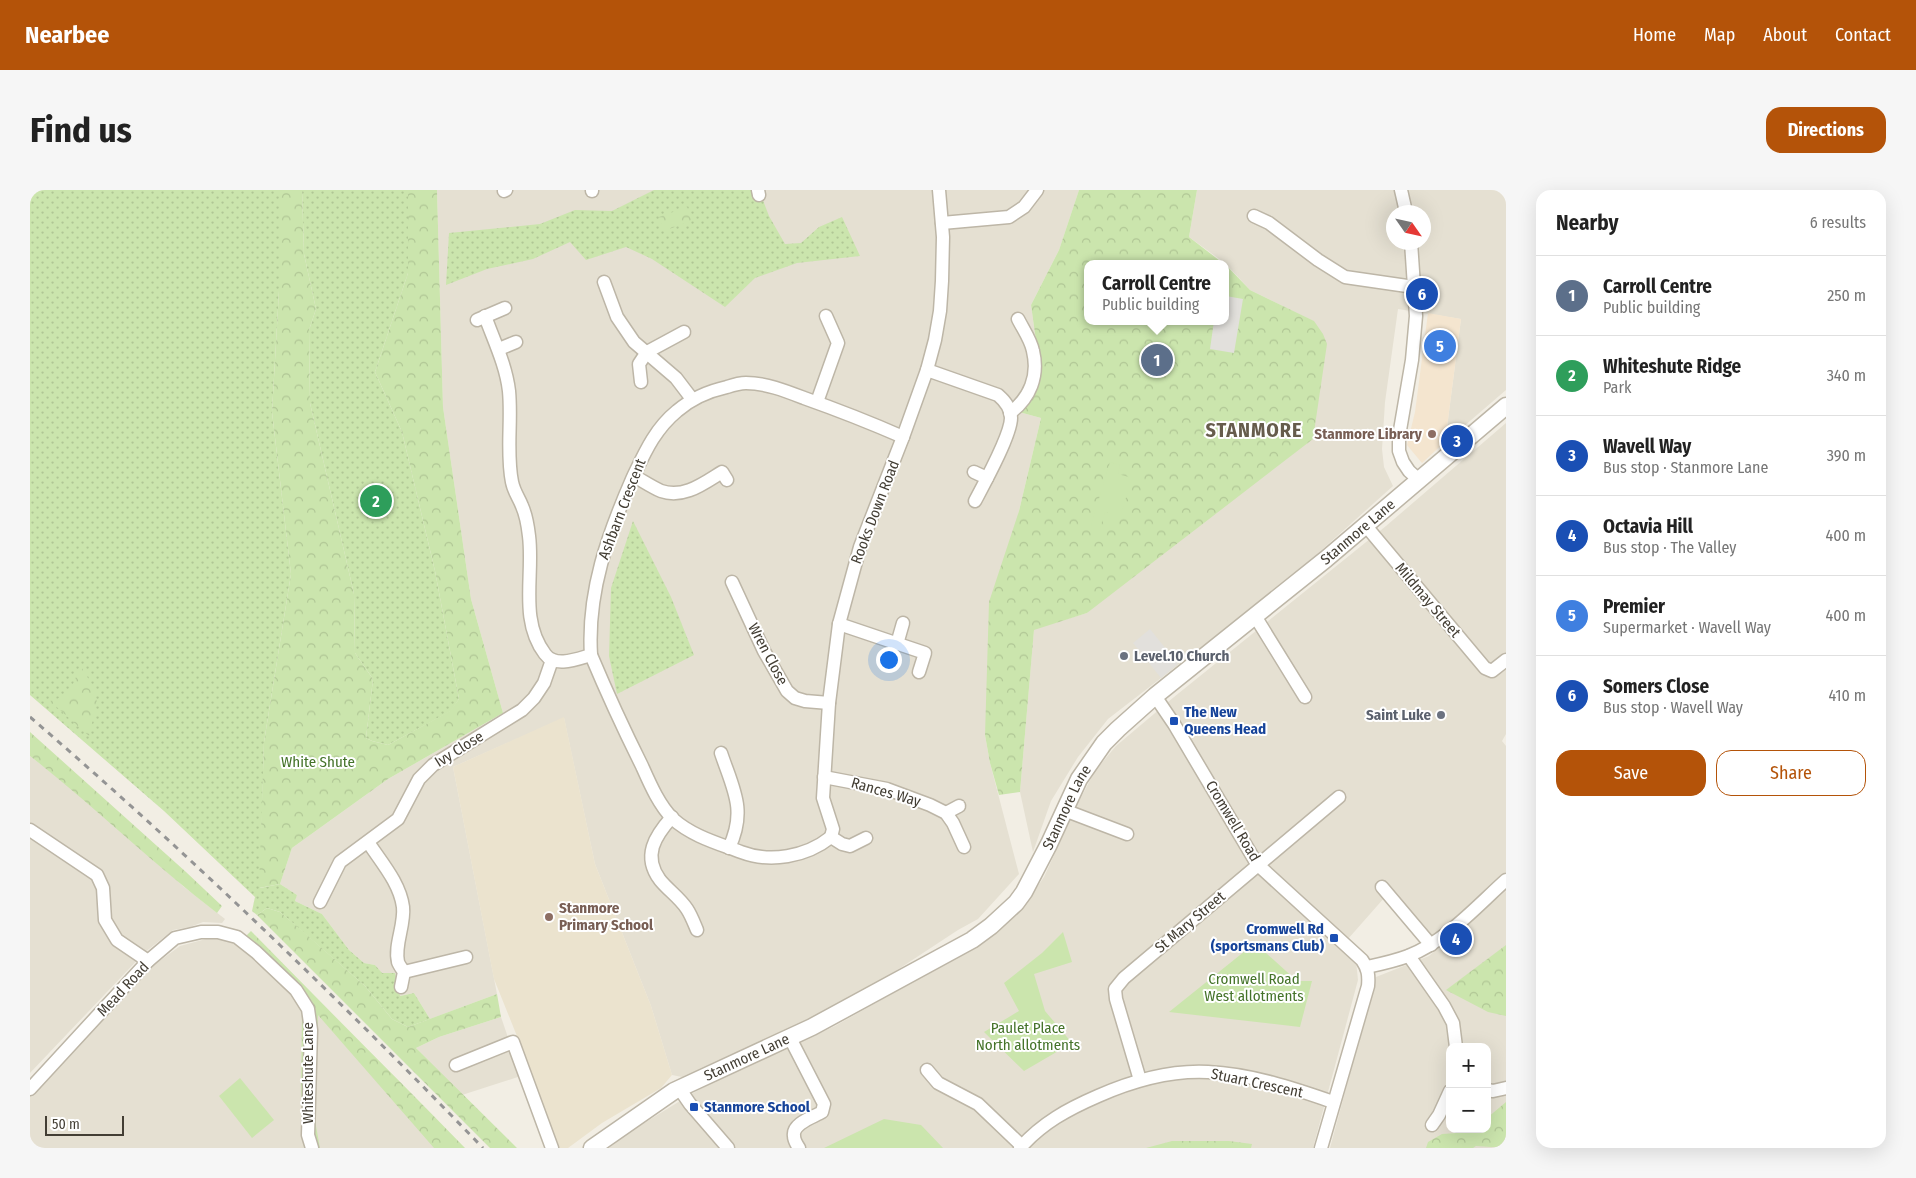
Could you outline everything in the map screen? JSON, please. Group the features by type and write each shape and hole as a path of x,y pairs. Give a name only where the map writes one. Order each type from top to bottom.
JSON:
{"street":[{"name":"Rooks Down Road","path":"831,837 833,829 823,798 828,704 839,624 860,548 927,370 940,311 942,281 942,223 939,190"},
{"path":"942,223 1009,217 1024,207 1038,190"},
{"path":"1401,190 1404,205"},
{"path":"1254,216 1268,223 1318,260 1345,277 1414,286"},
{"path":"1412,250 1416,316 1413,351 1399,436 1399,450 1402,462 1419,480"},
{"path":"604,282 617,317 634,342 676,378 692,399"},
{"path":"505,308 481,318 499,349 509,393 508,448 512,482 516,496 522,505 529,536 529,608 532,626 536,640 545,655 552,660 565,662 591,656"},
{"path":"817,402 838,343 826,316"},
{"path":"1010,413 1026,397 1035,376 1034,351 1018,319"},
{"path":"641,382 639,364 647,352 684,332"},
{"path":"499,349 516,342"},
{"path":"927,370 998,395 1004,400 1010,413 1011,419 1007,435 975,501"},
{"name":"Ashbarn Crescent","path":"831,837 799,853 779,858 754,857 697,835 672,817 656,795 591,656 590,631 594,594 602,557 612,525 644,451 656,432 692,399 718,389 745,383 774,388 817,402 903,437"},
{"name":"Stanmore Lane","path":"593,1147 679,1088 790,1038 972,940 991,926 1016,903 1024,892 1050,844 1079,779 1104,743 1154,696 1366,526 1506,406"},
{"path":"634,476 661,491 674,493 688,492 722,472 727,480"},
{"path":"974,472 986,478"},
{"name":"Mildmay Street","path":"1366,526 1485,668 1492,671 1506,660"},
{"name":"Wren Close","path":"732,582 748,601 764,651 787,691 795,698 804,701 828,704"},
{"path":"1254,616 1306,697"},
{"path":"839,624 926,653 919,672"},
{"path":"897,644 903,624"},
{"name":"Ivy Close","path":"320,902 340,862 398,819 420,779 433,765 522,710 534,698 544,683 552,660"},
{"name":"Cromwell Road","path":"1154,696 1174,724 1257,864 1357,955 1367,968"},
{"path":"721,753 737,802 739,819 729,848"},
{"name":"Rances Way","path":"824,777 887,789 946,813"},
{"name":"St Mary Street","path":"1140,1080 1116,999 1115,989 1124,978 1257,864 1339,797"},
{"path":"959,806 946,813 953,823 964,847"},
{"path":"1064,810 1127,834"},
{"path":"672,817 657,834 653,844 652,862 660,880 688,909 697,930"},
{"path":"30,830 97,875 103,888 105,920 117,940 148,961"},
{"path":"831,837 842,844 850,846 866,838"},
{"path":"368,842 399,889 402,900 403,922 398,952 398,962 404,972 401,987"},
{"path":"1321,1148 1368,986 1369,976 1367,968 1409,956 1431,945 1467,916 1506,880"},
{"path":"1382,887 1431,945"},
{"name":"Mead Road","path":"30,1089 148,961 175,938 201,932 218,932 238,937"},
{"name":"Whiteshute Lane","path":"238,937 284,977 296,990 308,1009 311,1030 308,1135 312,1148"},
{"path":"1409,956 1454,1023 1456,1043"},
{"path":"404,972 466,957"},
{"path":"790,1038 824,1104 822,1112 800,1124 795,1130 794,1136 799,1148"},
{"path":"456,1065 513,1042 552,1148"},
{"path":"927,1070 938,1083 978,1104 1021,1147"},
{"name":"Stuart Crescent","path":"1021,1147 1043,1127 1068,1109 1140,1080 1176,1073 1208,1072 1268,1082 1333,1102"},
{"path":"679,1088 690,1104 728,1148"},
{"path":"1491,1091 1506,1088"},
{"path":"1432,1125 1446,1100"}],"shaded area":[{"path":"437,190 1079,190 1059,250 1031,305 1036,341 1019,412 1041,418 1019,511 985,735 990,763 1019,874 978,919 958,930 853,999 687,1078 672,1075 651,1006 595,864 564,718 453,767 497,994 430,1019 414,993 400,996 375,965 364,963 349,950 322,914 295,901 297,895 280,884 292,848 388,779 503,713 471,599 443,407"},
{"path":"1197,190 1506,190 1506,390 1449,439 1446,435 1461,319 1398,309 1385,402 1382,449 1384,467 1393,486 1316,555 1249,610 1108,719 1078,757 1051,801 1033,852 1020,792 1034,629 1087,613 1327,344 1313,321 1250,290 1229,267 1229,260 1221,260 1189,237"},
{"path":"1229,297 1243,299 1234,353 1210,349 1213,325 1229,325"},
{"path":"1428,313 1461,319 1446,435 1447,440 1422,463 1407,445 1415,412"},
{"path":"1506,423 1506,734 1502,741 1506,746 1506,872 1429,942 1385,897 1340,948 1356,961 1358,980 1313,1148 609,1148 628,1133 693,1093 721,1078 835,1026 993,935 1024,906 1044,877 1095,771 1116,746 1386,526"},
{"path":"1150,629 1178,664 1161,678 1133,643"},
{"name":"Stanmore Primary School","path":"564,717 595,864 651,1006 672,1075 661,1088 602,1123 568,1148 559,1148 494,979 453,767"},
{"path":"30,756 77,793 184,887 225,919 222,923 203,922 173,930 144,953 30,1073"},
{"path":"1506,891 1506,1148 1330,1148 1376,977 1429,956"},
{"path":"206,939 220,939 236,944 323,1008 459,1148 30,1148 30,1095 154,965 180,946"},
{"path":"501,1017 521,1076 462,1095 416,1048 439,1037"}],"green space":[{"path":"30,190 279,190 279,291 272,412 291,574 264,742 260,888 280,884 297,895 295,901 322,914 349,950 364,963 375,965 382,973 395,973 400,996 414,993 430,1019 408,1027 392,1019 365,986 280,912 267,908 257,915 252,911 255,897 164,811 30,695"},
{"name":"White Shute","path":"279,190 302,190 304,254 316,309 309,330 310,403 354,594 355,653 373,679 366,738 388,745 450,711 459,699 435,571 402,432 375,372 408,273 408,190 437,190 443,407 471,599 503,713 388,779 292,848 280,884 259,888 264,742 291,574 272,412 279,291"},
{"path":"302,190 408,190 408,273 375,372 402,432 435,571 459,699 451,711 388,745 366,738 373,679 355,653 354,594 310,403 309,330 316,309 304,254"},
{"path":"654,190 759,190 769,216 785,244 801,243 819,227 842,217 860,256 797,263 755,278 725,307 652,259 626,247 586,260 570,242 533,259 487,269 446,285 449,233 540,224 575,210 612,211"},
{"path":"1079,190 1197,190 1189,237 1219,260 1084,260 1084,325 1229,325 1229,268 1250,290 1314,321 1327,344 1313,439 1087,613 1034,630 1020,792 999,795 985,735 989,602 1019,511 1041,418 1019,412 1032,394 1036,341 1031,305 1059,250"},
{"path":"687,207 693,220 664,231 659,217"},
{"path":"1110,462 1120,465 1118,474 1132,478 1120,517 1105,512 1100,528 1091,525"},
{"path":"633,521 671,597 694,655 617,694 609,656 611,588"},
{"path":"80,665 94,688 97,702 89,736 50,701 67,693 76,678"},
{"path":"30,732 222,906 217,913 30,756"},
{"path":"267,908 280,912 299,928 365,986 392,1019 408,1027 497,994 501,1017 439,1037 416,1048 517,1148 490,1148 257,915"},
{"path":"251,931 465,1148 434,1148 318,1015 314,1115 320,1148 304,1148 301,1090 302,1012 292,993 250,953 247,935"},
{"name":"Paulet Place North allotments","path":"1063,932 1072,962 1034,974 1045,1011 1072,1043 1024,1071 984,1032 1019,1011 1004,983 1042,953"},
{"name":"Cromwell Road West allotments","path":"1255,943 1297,981 1312,981 1300,1027 1169,1012"},
{"path":"1506,945 1506,1016 1488,1012 1446,990"},
{"path":"240,1078 274,1120 252,1138 219,1096"},
{"path":"1506,1102 1506,1148 1476,1146 1473,1148 1426,1148 1428,1142 1442,1134 1491,1133 1491,1115"},
{"path":"884,1119 921,1125 943,1148 824,1148"},
{"path":"1172,1141 1229,1141 1252,1144 1251,1148 1146,1148"}],"railway":[{"path":"30,717 89,768 261,927 373,1036 483,1148"}],"place":[{"name":"Somers Close","path":"1422,294"},
{"name":"Premier","path":"1440,346"},
{"name":"Carroll Centre","path":"1157,360"},
{"name":"Stanmore Library","path":"1432,434"},
{"name":"Wavell Way","path":"1457,441"},
{"name":"Whiteshute Ridge","path":"376,501"},
{"name":"Level.10 Church","path":"1124,656"},
{"name":"Saint Luke","path":"1441,715"},
{"name":"The New Queens Head","path":"1174,721"},
{"name":"Stanmore Primary School","path":"549,917"},
{"name":"Cromwell Rd (sportsmans Club)","path":"1334,938"},
{"name":"Octavia Hill","path":"1456,939"},
{"name":"Stanmore School","path":"694,1107"}],"district":[{"name":"STANMORE","path":"1254,430"}]}
